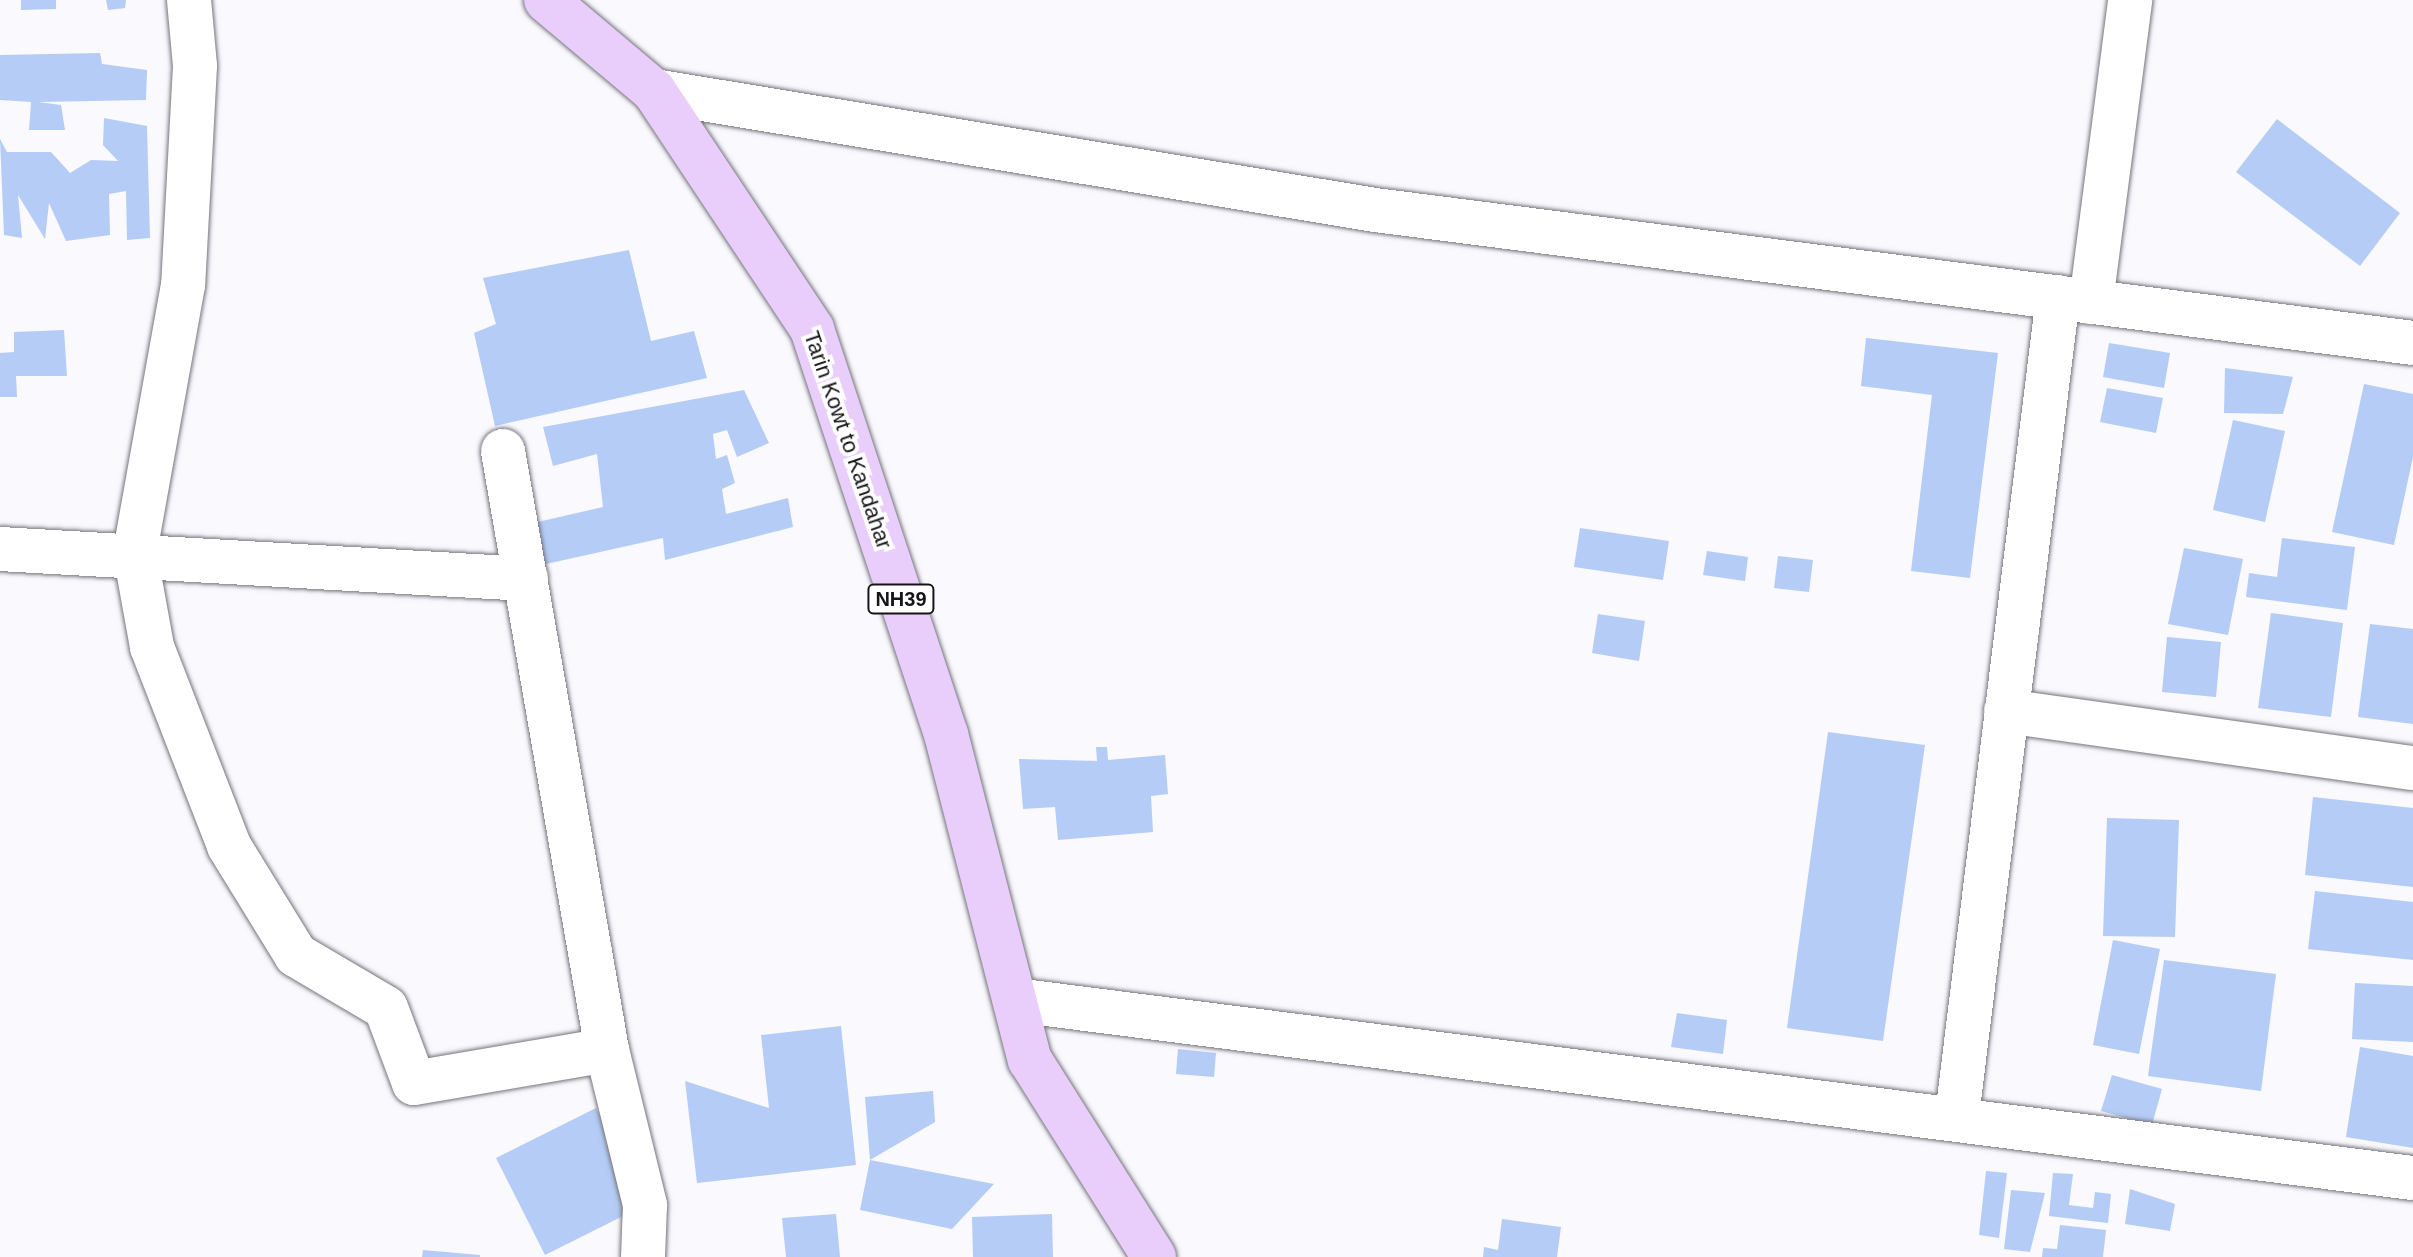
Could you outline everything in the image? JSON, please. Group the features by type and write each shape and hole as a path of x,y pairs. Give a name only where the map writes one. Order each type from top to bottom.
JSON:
{"main road":[{"name":"Tarin Kowt to Kandahar","path":"566,7 654,91 812,329 946,734 1030,1060 1154,1257"}],"street":[{"path":"189,0 195,66 183,285 135,553 152,647 229,846 296,955 386,1008 414,1083 607,1050"},
{"path":"1957,1116 2006,711 2074,299 2130,0"},
{"path":"654,91 1375,210 2413,343"},
{"path":"503,451 607,1050 645,1205 643,1257"},
{"path":"0,549 135,553 526,579"},
{"path":"2006,711 2413,768"},
{"path":"1015,1000 1957,1116 2413,1178"}],"building":[{"path":"21,0 56,0 56,9 21,10"},
{"path":"106,0 126,0 125,8 108,10"},
{"path":"100,53 102,64 147,70 146,100 38,102 61,105 65,130 29,130 31,102 0,100 0,55"},
{"path":"104,118 147,126 150,238 127,240 126,191 109,194 110,235 66,241 49,203 45,239 18,195 22,238 4,235 0,139 7,152 51,152 70,173 91,160 118,161 103,145"},
{"path":"2277,119 2400,213 2360,266 2236,172"},
{"path":"629,250 651,341 694,331 707,378 495,426 474,333 496,324 483,278"},
{"path":"64,330 67,376 16,376 17,397 0,397 0,353 14,352 14,332"},
{"path":"1866,338 1998,353 1970,578 1911,571 1932,395 1861,386"},
{"path":"2109,343 2170,353 2164,388 2103,377"},
{"path":"2225,368 2293,377 2283,414 2224,413"},
{"path":"2364,384 2413,394 2413,457 2394,545 2332,532"},
{"path":"2107,388 2163,398 2156,433 2100,422"},
{"path":"744,390 769,443 737,457 727,430 713,434 716,459 727,455 735,483 722,489 726,514 788,498 793,527 665,560 663,538 537,566 529,524 603,507 597,454 553,466 543,427"},
{"path":"2233,420 2285,431 2265,522 2213,510"},
{"path":"1580,528 1669,541 1663,580 1574,567"},
{"path":"2282,538 2355,547 2347,610 2246,597 2249,573 2277,577"},
{"path":"2184,548 2243,559 2228,635 2168,624"},
{"path":"1707,551 1748,557 1745,581 1703,575"},
{"path":"1778,556 1813,560 1809,592 1774,588"},
{"path":"2271,613 2343,623 2331,717 2258,708"},
{"path":"1598,614 1645,621 1639,661 1592,653"},
{"path":"2370,624 2413,629 2413,724 2358,717"},
{"path":"2167,637 2221,642 2216,697 2162,692"},
{"path":"1828,732 1925,745 1883,1041 1787,1028"},
{"path":"1096,747 1107,747 1108,760 1165,755 1168,794 1151,796 1153,832 1058,840 1055,807 1023,809 1019,759 1097,761"},
{"path":"2313,797 2413,808 2413,887 2305,875"},
{"path":"2107,818 2179,820 2175,937 2103,936"},
{"path":"2315,891 2413,902 2413,960 2308,949"},
{"path":"2113,940 2160,949 2139,1054 2093,1045"},
{"path":"2164,960 2276,974 2261,1091 2148,1076"},
{"path":"2355,983 2413,986 2413,1042 2352,1039"},
{"path":"1677,1013 1727,1020 1723,1054 1671,1047"},
{"path":"841,1026 856,1165 697,1183 685,1081 769,1108 761,1035"},
{"path":"2360,1047 2413,1056 2413,1148 2346,1137"},
{"path":"1178,1049 1216,1053 1214,1077 1176,1074"},
{"path":"2112,1075 2162,1089 2152,1125 2101,1111"},
{"path":"933,1091 935,1122 870,1160 865,1097"},
{"path":"596,1108 645,1205 545,1255 496,1158"},
{"path":"870,1160 994,1184 952,1229 860,1210"},
{"path":"1986,1171 2007,1173 1999,1238 1979,1235"},
{"path":"2053,1173 2073,1174 2069,1205 2093,1208 2095,1192 2111,1194 2108,1223 2049,1216"},
{"path":"2130,1189 2175,1204 2170,1231 2125,1224"},
{"path":"2011,1190 2045,1193 2030,1252 2004,1249"},
{"path":"836,1214 840,1257 786,1257 782,1218"},
{"path":"1052,1214 1053,1257 973,1257 972,1217"},
{"path":"1502,1219 1561,1227 1557,1257 1483,1257 1484,1247 1498,1250"},
{"path":"2060,1225 2106,1230 2103,1257 2042,1257 2043,1248 2057,1249"},
{"path":"423,1250 480,1255 480,1257 422,1257"}]}
